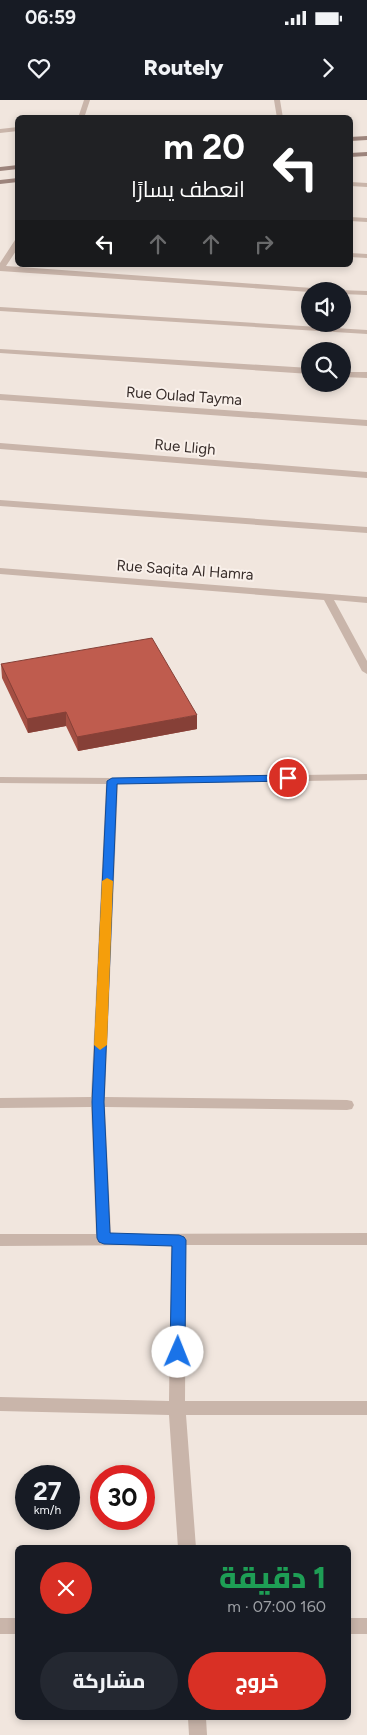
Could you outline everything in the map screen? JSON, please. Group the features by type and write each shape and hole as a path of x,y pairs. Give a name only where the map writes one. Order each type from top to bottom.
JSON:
{"street":[{"path":"81,115 87,100"},
{"path":"277,100 280,115"},
{"path":"0,124 15,125"},
{"path":"0,131 15,129"},
{"path":"353,139 367,138"},
{"path":"353,155 367,154"},
{"path":"0,169 15,167"},
{"path":"0,182 15,180"},
{"path":"353,184 367,185"},
{"path":"353,219 367,220"},
{"path":"15,246 0,269 301,289"},
{"path":"353,255 367,256"},
{"path":"351,292 367,293"},
{"path":"0,309 367,332"},
{"path":"0,351 301,371"},
{"path":"351,374 367,375"},
{"name":"Rue Oulad Tayma","path":"0,397 367,423"},
{"name":"Rue Lligh","path":"0,446 367,475"},
{"path":"0,503 367,530"},
{"name":"Rue Saqita Al Hamra","path":"0,571 367,600"},
{"path":"327,596 367,671"},
{"path":"0,780 112,781 367,777"},
{"path":"104,1238 98,1102 112,781"},
{"path":"0,1103 98,1102 346,1105"},
{"path":"0,1240 104,1238 179,1240 367,1239"},
{"path":"179,1240 177,1408 187,1545"},
{"path":"0,1404 177,1408 367,1408"},
{"path":"0,1626 15,1626"},
{"path":"351,1626 367,1626"},
{"path":"197,1720 198,1735"}],"building":[{"path":"152,638 197,715 77,737 66,712 27,719 1,664"}],"slow traffic":[{"path":"100,1045 107,881"}],"route":[{"path":"178,1352 179,1240 104,1238 98,1102 112,781 288,778"}]}
